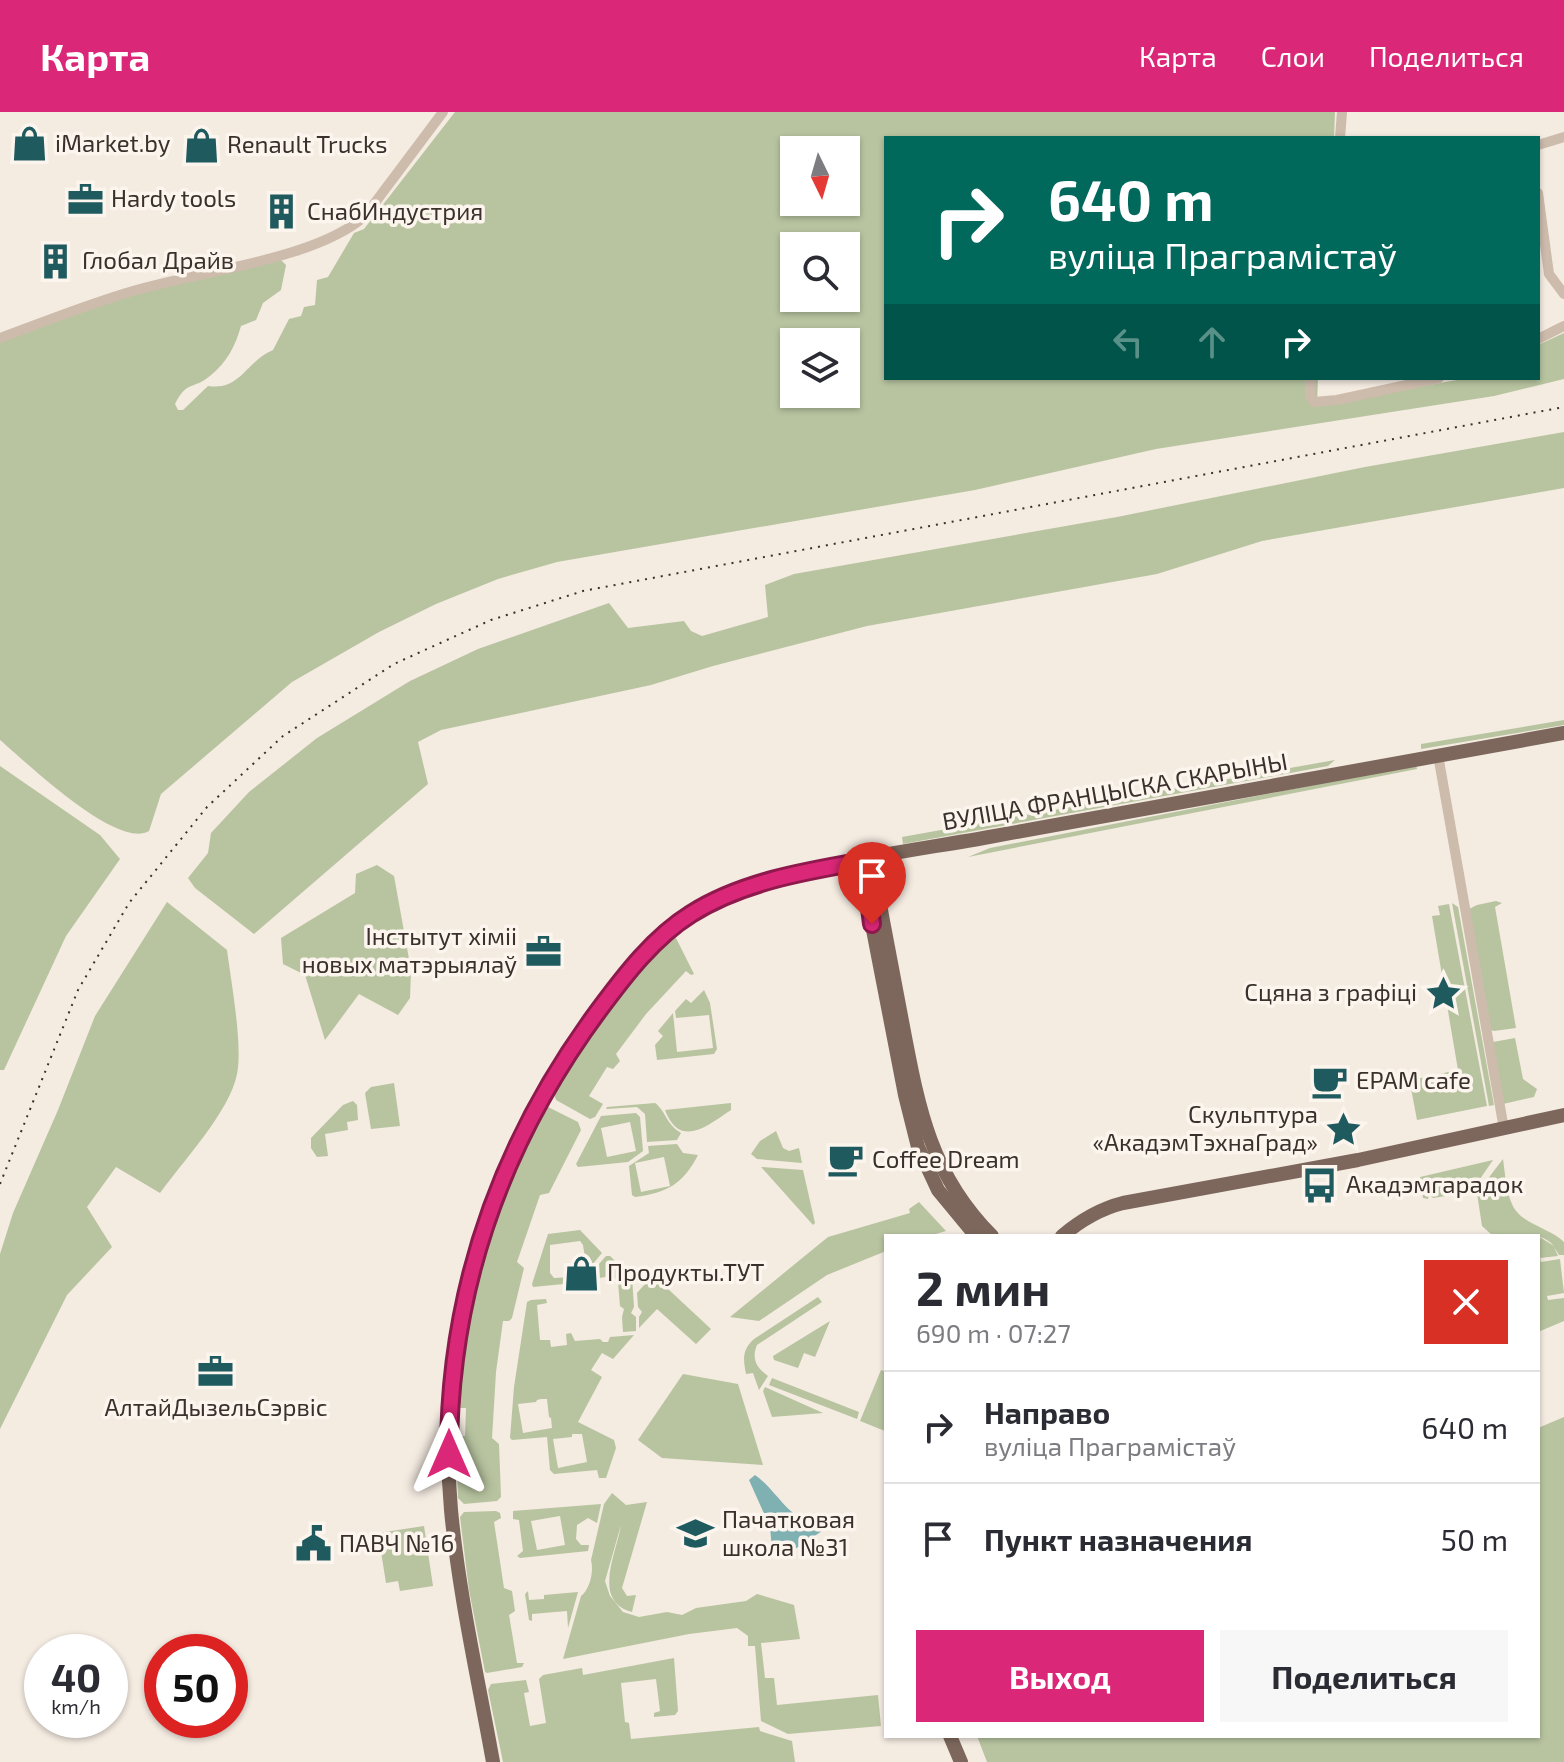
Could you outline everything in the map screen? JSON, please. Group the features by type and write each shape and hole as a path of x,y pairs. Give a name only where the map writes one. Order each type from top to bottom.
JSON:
{"main road":[{"name":"ВУЛІЦА ФРАНЦЫСКА СКАРЫНЫ","path":"493,1762 455,1541 450,1483 449,1418 459,1326 477,1249 505,1169 541,1097 622,978 677,924 724,897 785,877 1564,733"},
{"path":"864,861 867,899 918,1147 938,1190 974,1234"},
{"path":"864,861 877,889 917,1100 930,1144 953,1190 990,1234"},
{"path":"1064,1234 1081,1220 1123,1203 1358,1160 1564,1115"},
{"path":"951,1738 961,1762"}],"street":[{"path":"0,338 133,291 301,248 352,228 365,216 443,112"},
{"path":"1340,136 1342,112"},
{"path":"1540,144 1564,137"},
{"path":"1540,208 1549,274 1564,294"},
{"path":"1540,338 1564,326"},
{"path":"1310,380 1310,396 1314,402 1430,380"},
{"path":"1438,755 1504,1129"}],"green space":[{"path":"455,112 1335,112 1334,136 884,136 884,380 1318,380 1317,405 1457,380 1540,380 1540,344 1564,333 1564,379 1494,396 1156,449 975,490 557,562 498,579 379,632 292,682 161,794 149,831 134,833 116,828 72,801 0,740 0,341 151,288 281,260 286,265 281,290 263,303 256,320 241,326 230,354 216,371 183,391 175,404 178,410 183,410 208,386 236,380 273,350 289,319 301,316 304,307 315,305 317,280 328,277 354,233 364,229"},
{"path":"1564,432 1564,488 1262,541 1157,574 867,626 651,685 441,730 418,742 428,784 254,934 195,888 188,878 208,853 211,833 249,792 317,738 410,681 478,649 609,603 628,628 684,621 691,631 702,636 768,617 765,585 794,574 1117,517 1365,467"},
{"path":"1564,720 1564,725 1421,749 1421,744"},
{"path":"1335,760 1328,766 903,844 902,837"},
{"path":"1416,765 1417,769 968,857 990,848"},
{"path":"0,766 100,835 120,859 66,936 4,1070 0,1070"},
{"path":"377,865 394,876 411,970 410,998 398,1015 359,994 325,1040 305,975 283,964 281,938 355,893 356,874"},
{"path":"1496,901 1502,903 1495,907 1516,1028 1494,1031 1491,1030 1469,909"},
{"path":"167,902 227,950 239,1047 233,1088 216,1119 160,1193 116,1167 87,1207 112,1247 67,1295 0,1429 0,1254 13,1213 95,1016"},
{"path":"1452,903 1458,907 1494,1105 1489,1106"},
{"path":"1449,904 1487,1106 1417,1120 1410,1083 1458,1070 1432,916 1440,915 1438,906"},
{"path":"676,938 694,974 686,971 646,1014 616,1054 620,1061 613,1069 607,1067 589,1096 603,1104 595,1117 590,1119 556,1100 553,1091 610,1012 655,956"},
{"path":"704,990 710,1003 717,1049 714,1054 657,1060 655,1045 663,1036 658,1031 673,1013 677,1052 713,1048 709,1015 676,1018 675,1011 686,999 691,1003"},
{"path":"1515,1038 1523,1079 1537,1089 1534,1097 1503,1104 1493,1042"},
{"path":"394,1083 400,1126 371,1129 365,1093 371,1087"},
{"path":"353,1101 357,1105 358,1120 347,1122 348,1130 325,1134 328,1156 317,1157 311,1148 311,1138 343,1105"},
{"path":"655,1103 681,1133 677,1140 647,1142 645,1114 637,1107 606,1109 607,1107"},
{"path":"731,1103 731,1110 713,1122 686,1132 671,1122 665,1110"},
{"path":"546,1106 578,1122 581,1130 549,1193 540,1195 517,1262 524,1268 512,1318 503,1321 492,1438 499,1444 501,1497 497,1501 464,1504 458,1498 456,1436 465,1436 466,1408 457,1408 473,1306 500,1207 535,1124"},
{"path":"636,1113 640,1117 643,1151 628,1162 578,1167 576,1164 601,1116","holes":["630,1122 636,1151 607,1157 601,1128"]},
{"path":"776,1131 783,1148 789,1151 799,1148 802,1163 757,1159 751,1154 760,1141"},
{"path":"677,1144 683,1153 698,1155 673,1185 656,1193 635,1197 632,1195 629,1166 649,1153 648,1146","holes":["664,1157 670,1186 641,1192 635,1163"]},
{"path":"1503,1159 1508,1193 1516,1211 1564,1242 1564,1255 1559,1255 1554,1247 1558,1256 1540,1258 1540,1237 1554,1246 1540,1234 1491,1234 1482,1226 1477,1193"},
{"path":"1493,1160 1471,1192 1433,1198 1429,1194 1428,1199 1423,1198 1420,1177"},
{"path":"761,1167 803,1170 813,1225"},
{"path":"919,1202 946,1231 936,1234 884,1234 884,1252 827,1275 759,1321 730,1317 828,1237 910,1213 909,1209"},
{"path":"580,1230 602,1253 587,1271 580,1241 550,1245 550,1273 554,1278 573,1277 574,1283 533,1287 548,1234"},
{"path":"606,1256 610,1256 632,1277 634,1307 631,1313 636,1317 636,1331 623,1332 624,1309 620,1306 618,1282 613,1276 592,1279 592,1272"},
{"path":"1540,1258 1541,1262 1560,1259 1564,1293 1547,1296 1548,1300 1564,1298 1564,1321 1540,1331"},
{"path":"653,1275 711,1329 696,1344 657,1309 639,1328 642,1312 638,1307 637,1293"},
{"path":"818,1297 822,1302 757,1345 756,1363 768,1376 759,1390 753,1373 746,1374 744,1359 747,1347 754,1339"},
{"path":"546,1299 547,1303 537,1305 540,1340 550,1340 551,1347 567,1345 566,1334 571,1333 575,1341 600,1339 603,1342 608,1342 610,1337 634,1335 613,1359 602,1353 591,1370 602,1377 578,1422 614,1440 616,1448 606,1478 599,1478 597,1470 554,1474 550,1470 547,1437 510,1438 514,1387 527,1302","holes":["547,1399 552,1428 523,1433 518,1404","572,1434 582,1434 587,1462 558,1468 553,1439 572,1437"]},
{"path":"830,1321 815,1357 804,1353 798,1368 774,1360 773,1356"},
{"path":"881,1370 884,1371 884,1431 860,1421"},
{"path":"683,1374 738,1384 763,1465 662,1458 638,1440"},
{"path":"772,1378 859,1412 857,1419 769,1385"},
{"path":"765,1387 823,1413 772,1417 763,1391"},
{"path":"1564,1417 1564,1762 987,1762 978,1738 1540,1738 1540,1427"},
{"path":"612,1493 626,1505 647,1502 622,1588 627,1596 636,1595 632,1612 612,1598 609,1587 621,1525 605,1581 610,1596 623,1612 639,1617 667,1612 682,1615 696,1608 746,1601 757,1594 794,1605 800,1639 761,1643 765,1678 774,1678 777,1705 878,1695 881,1726 788,1734 761,1721 755,1646 748,1646 748,1636 737,1628 689,1634 563,1659 581,1596 590,1580 591,1560 604,1504"},
{"path":"601,1504 597,1523 588,1518 577,1525 576,1539 581,1545 589,1545 588,1551 520,1558 517,1556 523,1551 519,1520 513,1519 513,1511","holes":["560,1516 565,1545 537,1550 531,1521"]},
{"path":"496,1511 501,1518 494,1522 504,1588 512,1591 515,1611 509,1615 517,1663 524,1663 522,1667 487,1673 469,1590 460,1517 464,1512"},
{"path":"424,1526 433,1586 400,1591 398,1581 386,1583 378,1533"},
{"path":"528,1591 529,1600 544,1599 544,1595 578,1592 568,1628 567,1611 532,1614 532,1621 529,1620 525,1594"},
{"path":"674,1658 678,1711 675,1715 654,1717 654,1713 660,1711 656,1679 621,1683 625,1722 629,1723 631,1739 759,1727 760,1731 792,1741 795,1762 503,1762 488,1690 491,1684 526,1680 529,1692 524,1693 530,1726 546,1723 539,1679 543,1675 582,1668 583,1675"}],"water":[{"path":"755,1475 791,1511 808,1522 819,1524 822,1531 792,1551 781,1554 772,1549 770,1527 749,1480"}],"railway":[{"path":"0,1184 78,990 129,903 207,807 283,736 394,664 491,620 583,591 1564,407"}],"place":[{"name":"iMarket.by","path":"29,144"},
{"name":"Renault Trucks","path":"201,145"},
{"name":"Hardy tools","path":"85,199"},
{"name":"СнабИндустрия","path":"281,212"},
{"name":"Глобал Драйв","path":"56,261"},
{"name":"Інстытут хіміі новых матэрыялаў","path":"543,951"},
{"name":"Сцяна з графіці","path":"1443,993"},
{"name":"EPAM cafe","path":"1330,1081"},
{"name":"Скульптура «АкадэмТэхнаГрад»","path":"1344,1129"},
{"name":"Coffee Dream","path":"846,1160"},
{"name":"Акадэмгарадок","path":"1320,1185"},
{"name":"Продукты.ТУТ","path":"581,1273"},
{"name":"АлтайДызельСэрвіс","path":"216,1371"},
{"name":"Пачатковая школа №31","path":"696,1534"},
{"name":"ПАВЧ №16","path":"313,1544"}],"route":[{"path":"449,1454 450,1398 459,1326 477,1249 491,1206 505,1169 541,1097 622,978 664,935 692,913 724,897 785,877 864,861 872,924"}]}
